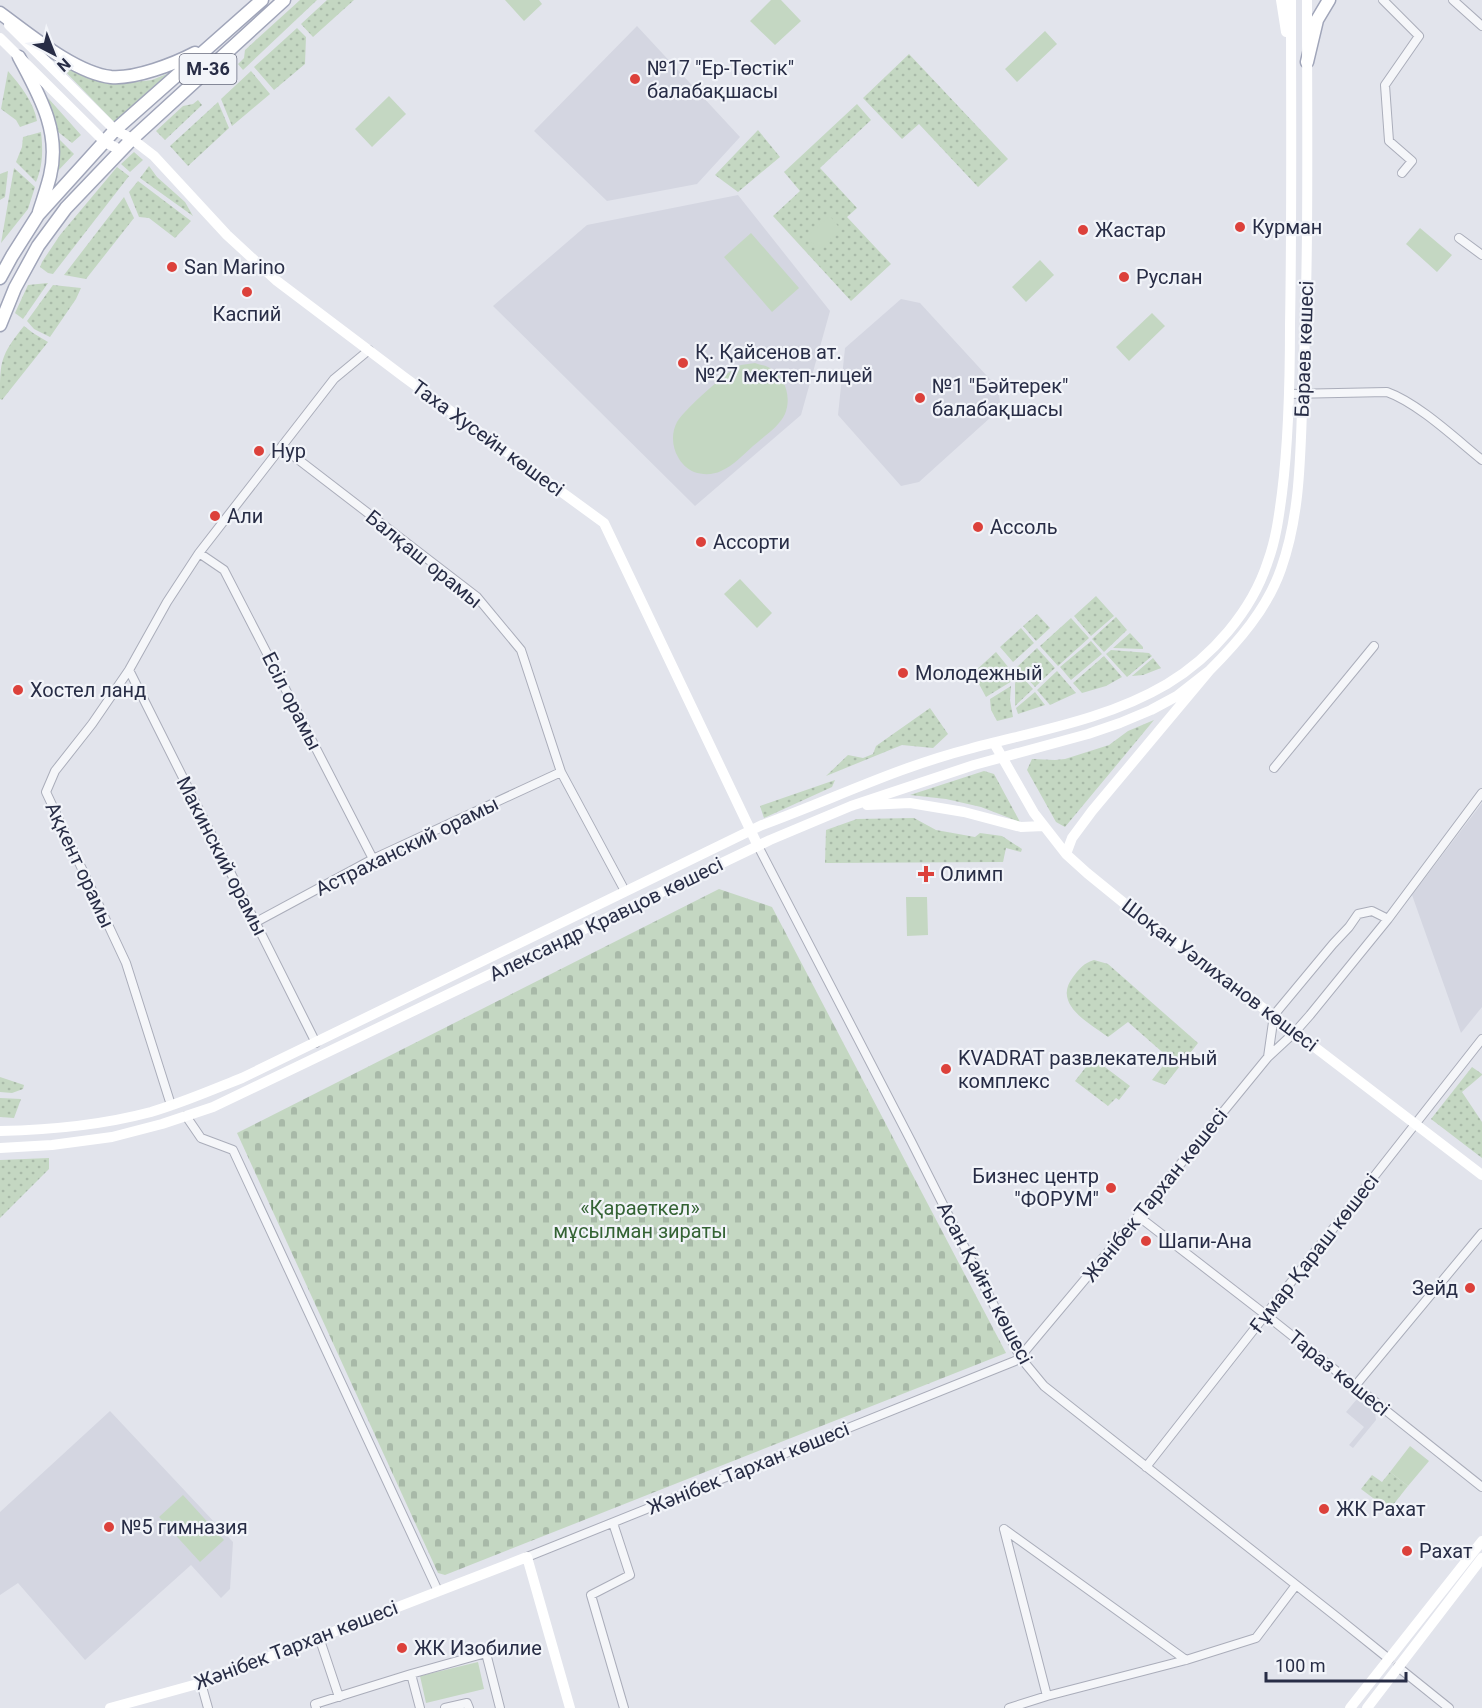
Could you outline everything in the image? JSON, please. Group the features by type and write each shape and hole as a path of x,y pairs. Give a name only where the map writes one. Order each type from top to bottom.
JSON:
{"main road":[{"name":"M-36","path":"0,278 38,215 115,130 262,0"},
{"name":"M-36","path":"0,325 15,288 38,246 66,208 120,150 284,0"},
{"path":"1281,0 1292,76"},
{"name":"Бараев көшесі","path":"1199,661 1248,604 1268,562 1277,525 1287,445 1289,394 1291,0"},
{"name":"Бараев көшесі","path":"1209,671 1249,626 1275,583 1293,527 1299,484 1306,310 1307,0"},
{"path":"1307,62 1317,20 1329,0"},
{"path":"0,14 64,59 112,77 152,71 180,61 212,44"},
{"name":"Таха Хусейн көшесі","path":"0,14 115,130 132,139 154,156 228,235 278,281 369,351 604,523 758,846"},
{"path":"0,38 105,142 120,150"},
{"path":"19,57 45,109 52,138 51,174 38,215"},
{"path":"1292,144 1308,144"},
{"name":"Александр Кравцов көшесі","path":"0,1131 67,1127 152,1112 242,1078 750,831 862,785 968,749 1114,710 1169,683 1199,661"},
{"path":"1066,854 1072,838 1092,811 1209,671"},
{"name":"Александр Кравцов көшесі","path":"0,1148 52,1145 112,1137 213,1107 758,846 851,806 974,765 1120,723 1177,696 1209,671"},
{"name":"Шоқан Уәлиханов көшесі","path":"994,743 1021,791 1066,854 1130,908 1482,1175"},
{"path":"851,806 910,803 964,812 1021,827 1044,826"},
{"path":"1350,1708 1482,1541"},
{"path":"528,1557 570,1708"},
{"name":"Жәнібек Тархан көшесі","path":"110,1708 201,1683 528,1557"},
{"path":"1366,1708 1482,1558"},
{"name":"Асан Қайғы көшесі","path":"1389,1659 1398,1667"}],"street":[{"path":"1383,0 1419,36 1385,85 1389,141 1412,161 1402,173"},
{"path":"1453,0 1482,25"},
{"path":"1459,238 1482,255"},
{"name":"Ақкент орамы","path":"171,1105 126,963 46,792 55,771 92,724 129,670 166,602 199,553 334,379 369,351"},
{"path":"1289,394 1387,392 1399,396 1482,460"},
{"path":"1287,445 1301,445"},
{"name":"Балқаш орамы","path":"282,447 477,597 521,650 561,772 625,891"},
{"name":"Есіл орамы","path":"199,553 224,570 373,859"},
{"path":"1274,768 1374,646"},
{"name":"Макинский орамы","path":"129,670 316,1043"},
{"name":"Астраханский орамы","path":"256,922 373,859 561,772"},
{"name":"Жәнібек Тархан көшесі","path":"528,1557 1015,1361 1020,1357 1268,1057 1295,1032 1388,919 1482,793"},
{"name":"Асан Қайғы көшесі","path":"758,846 912,1141 1020,1357 1044,1386 1389,1659"},
{"path":"1268,1057 1274,1015 1358,914 1372,911 1388,919"},
{"name":"Ғұмар Қараш көшесі","path":"1146,1467 1482,1039"},
{"path":"186,1116 201,1138 233,1150 438,1591"},
{"name":"Тараз көшесі","path":"1138,1216 1482,1486"},
{"path":"1355,1386 1482,1233"},
{"path":"613,1523 630,1575 591,1595 624,1708"},
{"path":"1047,1696 1004,1529 1185,1660"},
{"path":"1009,1708 1185,1660 1256,1638 1296,1585"},
{"path":"318,1637 339,1697"},
{"path":"316,1706 411,1674 486,1653 500,1708"},
{"name":"Асан Қайғы көшесі","path":"1398,1667 1449,1708"},
{"path":"411,1674 420,1708"},
{"path":"201,1683 208,1708"},
{"path":"445,1708 467,1703 469,1708"}],"shaded area":[{"name":"№17 \"Ер-Төстік\" балабақшасы","path":"637,26 740,137 697,184 607,201 534,131"},
{"name":"Қ. Қайсенов ат. №27 мектеп-лицей","path":"738,195 830,311 801,415 695,506 493,306 587,225"},
{"name":"№1 \"Бәйтерек\" балабақшасы","path":"901,299 920,303 998,388 1001,408 919,482 901,486 838,415 845,348"},
{"path":"1482,803 1482,1007 1461,1033 1412,895"},
{"path":"1357,1399 1375,1413 1376,1420 1353,1448 1349,1445 1364,1427 1346,1412"},
{"name":"№5 гимназия","path":"110,1411 233,1542 230,1589 221,1598 191,1565 85,1660 18,1583 0,1595 0,1512"}],"green space":[{"path":"300,0 317,0 243,70 238,64 244,58 245,50"},
{"path":"327,0 354,0 313,37 301,24"},
{"path":"505,0 539,0 542,4 524,21"},
{"path":"771,0 781,0 801,21 775,45 750,21"},
{"path":"297,28 306,37 305,64 274,90 254,67"},
{"path":"1045,31 1057,44 1017,82 1005,69"},
{"path":"909,54 1008,159 978,187 919,124 902,139 863,98"},
{"path":"58,64 90,78 127,83 152,80 174,71 115,123"},
{"path":"8,71 30,101 37,121 20,127 16,120 1,109"},
{"path":"251,71 270,94 232,126 221,99"},
{"path":"389,96 406,114 372,147 355,129"},
{"path":"48,98 81,135 72,143 57,131"},
{"path":"198,100 202,105 165,140 156,131 183,106 193,104"},
{"path":"218,102 229,128 188,166 170,146"},
{"path":"857,104 871,120 820,168 857,208 847,217 891,264 851,301 773,216 800,191 784,172"},
{"path":"758,130 780,157 738,192 715,175"},
{"path":"41,132 42,157 36,182 16,162 23,137"},
{"path":"58,138 74,154 55,174"},
{"path":"134,152 143,160 130,172 121,164"},
{"path":"149,166 157,177 185,202 193,216 140,178"},
{"path":"117,167 129,176 53,274 48,273 40,267 42,262 60,235"},
{"path":"14,168 35,187 28,209 1,243"},
{"path":"8,171 5,197 0,200 0,174"},
{"path":"138,181 191,221 175,238 149,218 139,217 129,192"},
{"path":"124,197 134,218 86,279 64,275"},
{"path":"830,216 841,230 818,250 807,236"},
{"path":"1420,228 1452,255 1437,272 1406,244"},
{"path":"751,233 799,288 772,312 724,257"},
{"path":"1040,260 1054,275 1026,302 1012,287"},
{"path":"48,283 23,319 15,313 28,285"},
{"path":"53,285 81,288 50,337 34,329 27,321"},
{"path":"1152,313 1165,326 1129,361 1116,347"},
{"path":"24,326 48,342 2,400 0,399 0,386 3,360 10,345"},
{"path":"755,363 774,371 783,381 788,401 785,414 771,432 725,469 708,474 691,471 674,449 673,435 677,422 726,374 741,365"},
{"path":"740,579 772,613 757,628 724,594"},
{"path":"1096,596 1114,616 1091,636 1074,616"},
{"path":"1037,614 1050,628 1036,641 1023,626"},
{"path":"1116,617 1127,630 1104,652 1092,639"},
{"path":"1071,618 1089,638 1058,666 1040,646"},
{"path":"1021,628 1034,643 1013,662 1000,647"},
{"path":"1130,633 1143,649 1113,648"},
{"path":"1091,641 1102,654 1071,680 1060,667"},
{"path":"1037,648 1055,668 1035,687 1017,667"},
{"path":"1111,650 1149,653 1152,656 1127,677 1106,654"},
{"path":"996,652 1013,673 1012,681 986,697 973,673"},
{"path":"1104,656 1122,677 1106,686 1082,693 1073,683"},
{"path":"1153,658 1161,668 1143,675 1132,676"},
{"path":"1057,671 1076,693 1050,705 1037,690"},
{"path":"1018,672 1033,689 1015,706 1015,684"},
{"path":"1011,686 1010,700 1013,717 997,721 991,710 990,699"},
{"path":"1035,692 1045,705 1018,714 1016,708"},
{"path":"930,708 948,734 933,748 902,745 826,776 848,755 863,758 873,754 876,746"},
{"path":"1154,720 1065,827 1056,822 1027,770 1032,759 1065,759 1109,745 1128,731"},
{"path":"984,771 994,774 1020,822 981,807 946,799 910,795"},
{"path":"835,780 832,787 764,818 760,806"},
{"path":"914,818 936,830 975,837 980,833 1002,836 1022,849 1021,852 1006,848 1003,862 825,863 826,830 857,819"},
{"name":"«Қараөткел» мұсылман зираты","path":"719,889 772,907 1006,1353 445,1575 438,1573 237,1133"},
{"path":"906,897 927,897 928,935 907,936"},
{"path":"1094,960 1108,964 1198,1043 1165,1085 1152,1080 1169,1058 1128,1022 1108,1037 1083,1019 1070,1004 1067,996 1068,987 1073,977 1082,966"},
{"path":"1093,1058 1130,1086 1119,1100 1116,1098 1108,1106 1075,1081"},
{"path":"1472,1067 1482,1075 1462,1092 1482,1122 1482,1158 1431,1119"},
{"path":"0,1077 24,1085 23,1089 12,1093 0,1092"},
{"path":"0,1098 21,1099 14,1118 0,1117"},
{"path":"49,1158 49,1169 0,1218 0,1160"},
{"path":"1410,1446 1429,1461 1408,1486 1390,1472"},
{"path":"1390,1472 1408,1486 1389,1510 1361,1489 1372,1475 1382,1482"},
{"path":"183,1495 224,1540 200,1562 159,1517"},
{"path":"478,1662 484,1689 426,1703 420,1676"}],"place":[{"name":"№17 \"Ер-Төстік\" балабақшасы","path":"635,79"},
{"name":"Курман","path":"1240,227"},
{"name":"Жастар","path":"1083,230"},
{"name":"San Marino","path":"172,267"},
{"name":"Руслан","path":"1124,277"},
{"name":"Каспий","path":"247,292"},
{"name":"Қ. Қайсенов ат. №27 мектеп-лицей","path":"683,363"},
{"name":"№1 \"Бәйтерек\" балабақшасы","path":"920,398"},
{"name":"Нур","path":"259,451"},
{"name":"Али","path":"215,516"},
{"name":"Ассоль","path":"978,527"},
{"name":"Ассорти","path":"701,542"},
{"name":"Молодежный","path":"903,673"},
{"name":"Хостел ланд","path":"18,690"},
{"name":"Олимп","path":"926,874"},
{"name":"KVADRAT развлекательный комплекс","path":"946,1069"},
{"name":"Бизнес центр \"ФОРУМ\"","path":"1111,1188"},
{"name":"Шапи-Ана","path":"1146,1241"},
{"name":"Зейд","path":"1470,1288"},
{"name":"ЖК Рахат","path":"1324,1509"},
{"name":"№5 гимназия","path":"109,1527"},
{"name":"Рахат","path":"1407,1551"},
{"name":"ЖК Изобилие","path":"402,1648"}]}
